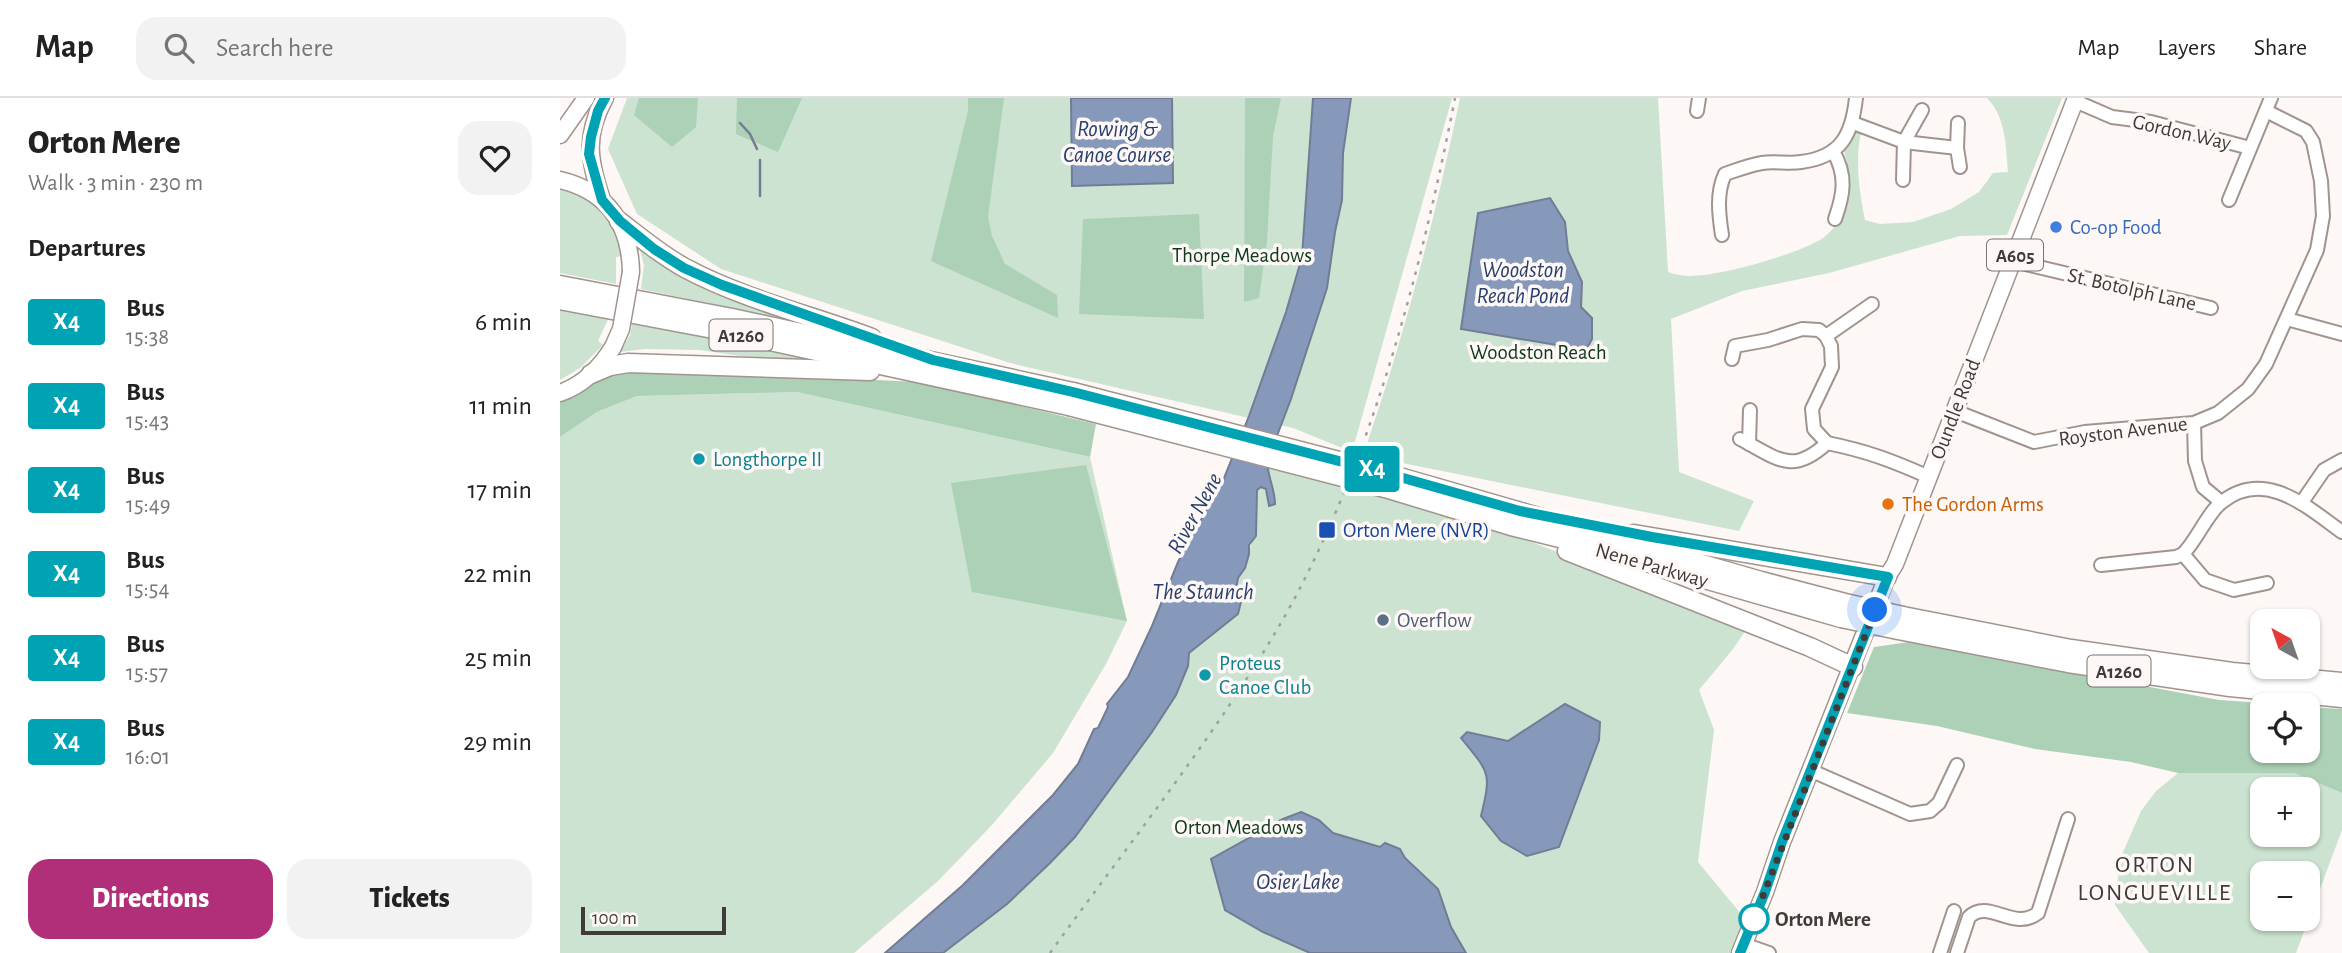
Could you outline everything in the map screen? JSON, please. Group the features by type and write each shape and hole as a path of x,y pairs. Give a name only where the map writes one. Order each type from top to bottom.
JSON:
{"highway":[{"path":"620,221 654,249 684,268 928,367"},
{"name":"Nene Parkway","path":"560,285 732,318 928,367 1071,399 1387,481 1516,519 1568,540 1843,610 2081,665 2230,687 2342,698"},
{"name":"Nene Parkway","path":"560,300 928,367"},
{"path":"591,374 610,366 628,363 928,367"},
{"path":"1516,519 1652,537 1888,577"},
{"path":"1516,519 1538,539 1810,647 1853,667"},
{"name":"Nene Parkway","path":"1901,623 2232,672 2342,682"}],"main road":[{"path":"560,135 586,98"},
{"path":"602,200 589,154 598,111 605,98"},
{"name":"Oundle Road","path":"1741,949 2076,100"},
{"path":"560,180 588,190 602,200 620,221 631,254 631,272 621,329 613,347 604,362 591,374 560,393"}],"street":[{"path":"1722,235 1719,212 1721,183 1725,174 1763,163 1802,162 1833,151 1853,123 1856,98"},
{"path":"2229,200 2271,98"},
{"name":"Gordon Way","path":"2076,100 2112,117 2151,122 2250,148"},
{"path":"1903,180 1904,142 1922,110"},
{"name":"Royston Avenue","path":"1955,411 2034,442 2085,432 2194,423 2218,413 2248,389 2266,364 2287,319 2316,250 2323,216 2321,181 2313,142 2306,131 2266,111"},
{"path":"1853,123 1904,142 1957,148"},
{"path":"1958,123 1957,148 1960,167"},
{"path":"1833,151 1843,172 1844,184 1836,219"},
{"name":"St. Botolph Lane","path":"2013,261 2211,308"},
{"path":"1826,336 1872,304"},
{"path":"2287,319 2342,334"},
{"path":"1732,359 1735,346 1768,340 1802,329 1819,330 1831,346 1832,367 1812,409 1814,429 1827,443 1875,454 1929,477"},
{"path":"1750,410 1745,442 1780,460 1796,462 1812,457 1827,443"},
{"path":"2194,423 2195,461 2203,486 2221,502"},
{"path":"2302,502 2324,470 2342,460"},
{"path":"2101,565 2183,554 2221,502 2247,489 2272,489 2302,502 2342,532"},
{"path":"2183,554 2205,580 2234,590 2267,583"},
{"path":"1812,771 1910,814 1930,811 1939,803 1956,765"},
{"path":"1956,953 1969,917 1973,913 1981,910 2016,919 2025,919 2038,913 2068,819"},
{"path":"1940,953 1954,911"},
{"path":"1741,949 1769,953"}],"green space":[{"name":"Thorpe Meadows","path":"627,98 1452,98 1352,452 1293,428 1010,363 721,269 637,214 608,149"},
{"path":"639,98 698,98 696,127 672,147 634,115"},
{"path":"737,98 802,98 778,152 736,134"},
{"path":"968,98 1004,98 988,217 992,236 1005,264 1057,295 1058,318 931,261 968,111"},
{"path":"1245,98 1281,98 1273,136 1267,241 1259,298 1244,302"},
{"name":"Woodston Reach","path":"1460,98 1658,98 1668,272 1689,276 1719,273 1758,263 1796,251 1825,236 1841,218 1848,200 1849,176 1844,151 1852,133 1858,130 1861,132 1858,176 1865,220 1880,224 1913,222 1951,209 1979,192 1993,173 2008,172 2001,123 1987,98 2062,98 2007,235 1960,236 1829,273 1742,291 1671,319 1679,472 1754,501 1739,531 1363,455 1418,278"},
{"path":"560,184 596,201 611,218 618,234 622,256 616,257 616,284 560,273"},
{"path":"1199,214 1204,319 1079,314 1083,219"},
{"path":"638,242 818,326 641,289 644,265"},
{"path":"560,306 610,315 598,341 603,345 580,368 560,380"},
{"path":"633,320 862,364 741,356 699,350 645,349 620,352 630,335"},
{"path":"629,368 918,382 1096,424 1090,457 797,392 637,396 597,412 560,437 560,403 596,379"},
{"path":"797,392 1090,457 1127,621 1106,664 1053,753 992,825 938,881 854,953 560,953 560,437 597,412 637,396"},
{"path":"1086,465 1127,621 972,592 951,483"},
{"name":"Orton Mere","path":"1267,467 1421,502 1506,532 1748,627 1699,690 1714,730 1698,862 1746,920 1730,953 943,953 1007,904 1075,837 1176,695 1188,666 1189,653 1237,614 1236,588 1249,556 1257,490 1261,487 1267,492 1269,505"},
{"path":"1909,642 2219,700 2250,702 2250,763 2320,763 2320,708 2342,709 2342,793 2320,784 2320,777 2304,777 2294,773 2178,773 2131,762 2035,749 1937,726 1847,713 1874,647"},
{"path":"2178,773 2294,773 2304,777 2250,777 2250,847 2320,847 2320,784 2342,793 2342,830 2320,889 2320,861 2250,861 2250,931 2304,931 2296,953 2149,953 2115,905 2120,859 2141,811 2156,791"}],"water":[{"name":"Rowing & Canoe Course","path":"1071,98 1172,98 1173,183 1072,186"},
{"name":"The Staunch","path":"1313,98 1351,98 1343,153 1342,200 1327,288 1291,399 1267,462 1275,504 1269,506 1266,489 1261,487 1257,490 1256,536 1249,545 1245,568 1238,578 1235,595 1241,602 1238,614 1189,653 1188,666 1176,695 1152,732 1075,837 1050,863 1007,904 943,953 885,953 963,885 1053,795 1078,764 1094,729 1098,728 1107,704 1128,677 1178,562 1224,478 1286,312 1302,257"},
{"name":"Woodston Reach Pond","path":"1550,198 1565,222 1568,251 1582,282 1581,307 1592,318 1592,339 1586,350 1461,329 1478,213"},
{"path":"1565,704 1600,722 1599,740 1559,847 1527,856 1501,841 1481,816 1486,773 1461,738 1467,732 1508,741"},
{"name":"Osier Lake","path":"1301,812 1319,820 1333,833 1380,847 1385,843 1400,849 1405,858 1438,889 1451,927 1466,953 1310,953 1263,932 1225,910 1211,859 1283,819"}],"waterway":[{"path":"740,123 750,134 757,149"},
{"path":"760,160 760,196"}],"railway":[{"path":"1050,953 1225,712 1278,628 1310,568 1339,505 1388,371 1426,233 1455,98"}],"bus line":[{"name":"X4","path":"605,98 598,111 589,154 602,200 620,221 654,249 684,268 722,285 933,360 1073,392 1520,511 1652,537 1888,577 1740,953"}],"place":[{"name":"Co-op Food","path":"2056,227"},
{"name":"Longthorpe II","path":"699,459"},
{"name":"The Gordon Arms","path":"1888,504"},
{"name":"Orton Mere (NVR)","path":"1327,530"},
{"name":"Overflow","path":"1383,620"},
{"name":"Proteus Canoe Club","path":"1205,675"},
{"name":"Orton Mere","path":"1754,919"}],"district":[{"name":"ORTON LONGUEVILLE","path":"2155,878"}],"route":[{"path":"1754,919 1875,610"}],"water label":[{"name":"River Nene","path":"1194,513"}],"park label":[{"name":"Orton Meadows","path":"1239,827"}]}
